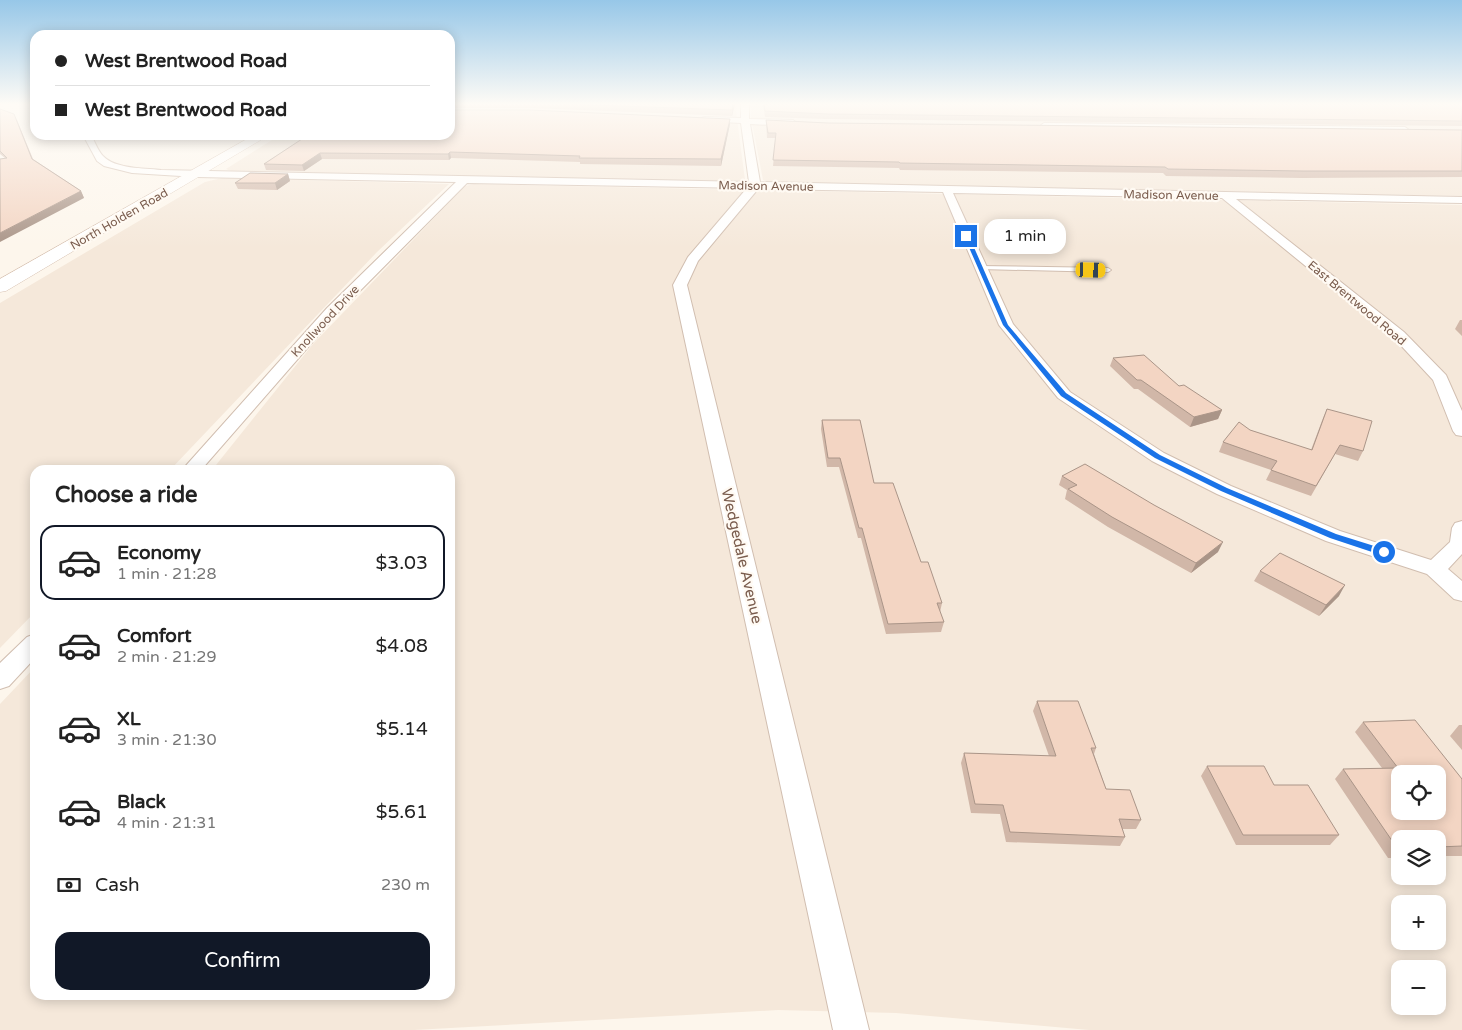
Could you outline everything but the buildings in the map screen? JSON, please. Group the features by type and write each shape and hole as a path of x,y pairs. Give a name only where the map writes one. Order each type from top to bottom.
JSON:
{"main road":[{"name":"North Holden Road","path":"0,287 234,152"}],"street":[{"name":"Madison Avenue","path":"97,152 108,165 149,171 197,174 1462,200"},
{"path":"750,152 755,186"},
{"name":"Knollwood Drive","path":"195,465 332,311 465,179"},
{"name":"Wedgedale Avenue","path":"755,186 692,260 680,285 851,1030"},
{"path":"946,190 1006,325 1064,395 1158,457 1224,490 1333,536 1434,569 1462,593"},
{"name":"East Brentwood Road","path":"1226,196 1399,335 1440,378 1462,431"},
{"path":"1434,569 1460,544 1462,528"},
{"path":"0,679 30,648"}],"lane":[{"path":"980,266 1108,270"}],"shaded area":[{"path":"253,152 741,152 745,180 736,182 231,171 226,169"},
{"path":"758,152 1462,152 1462,196 768,182 763,180"},
{"path":"222,178 449,184 377,252 175,465 30,465 30,617 0,648 0,303 205,182"},
{"path":"474,184 1462,205 1462,1030 1089,1030 896,1013 778,1010 414,1030 0,1030 0,704 30,672 30,1000 455,1000 455,465 216,465 313,344 465,186"}],"route":[{"path":"966,236 1006,325 1064,395 1158,457 1224,490 1333,536 1384,552"}]}
